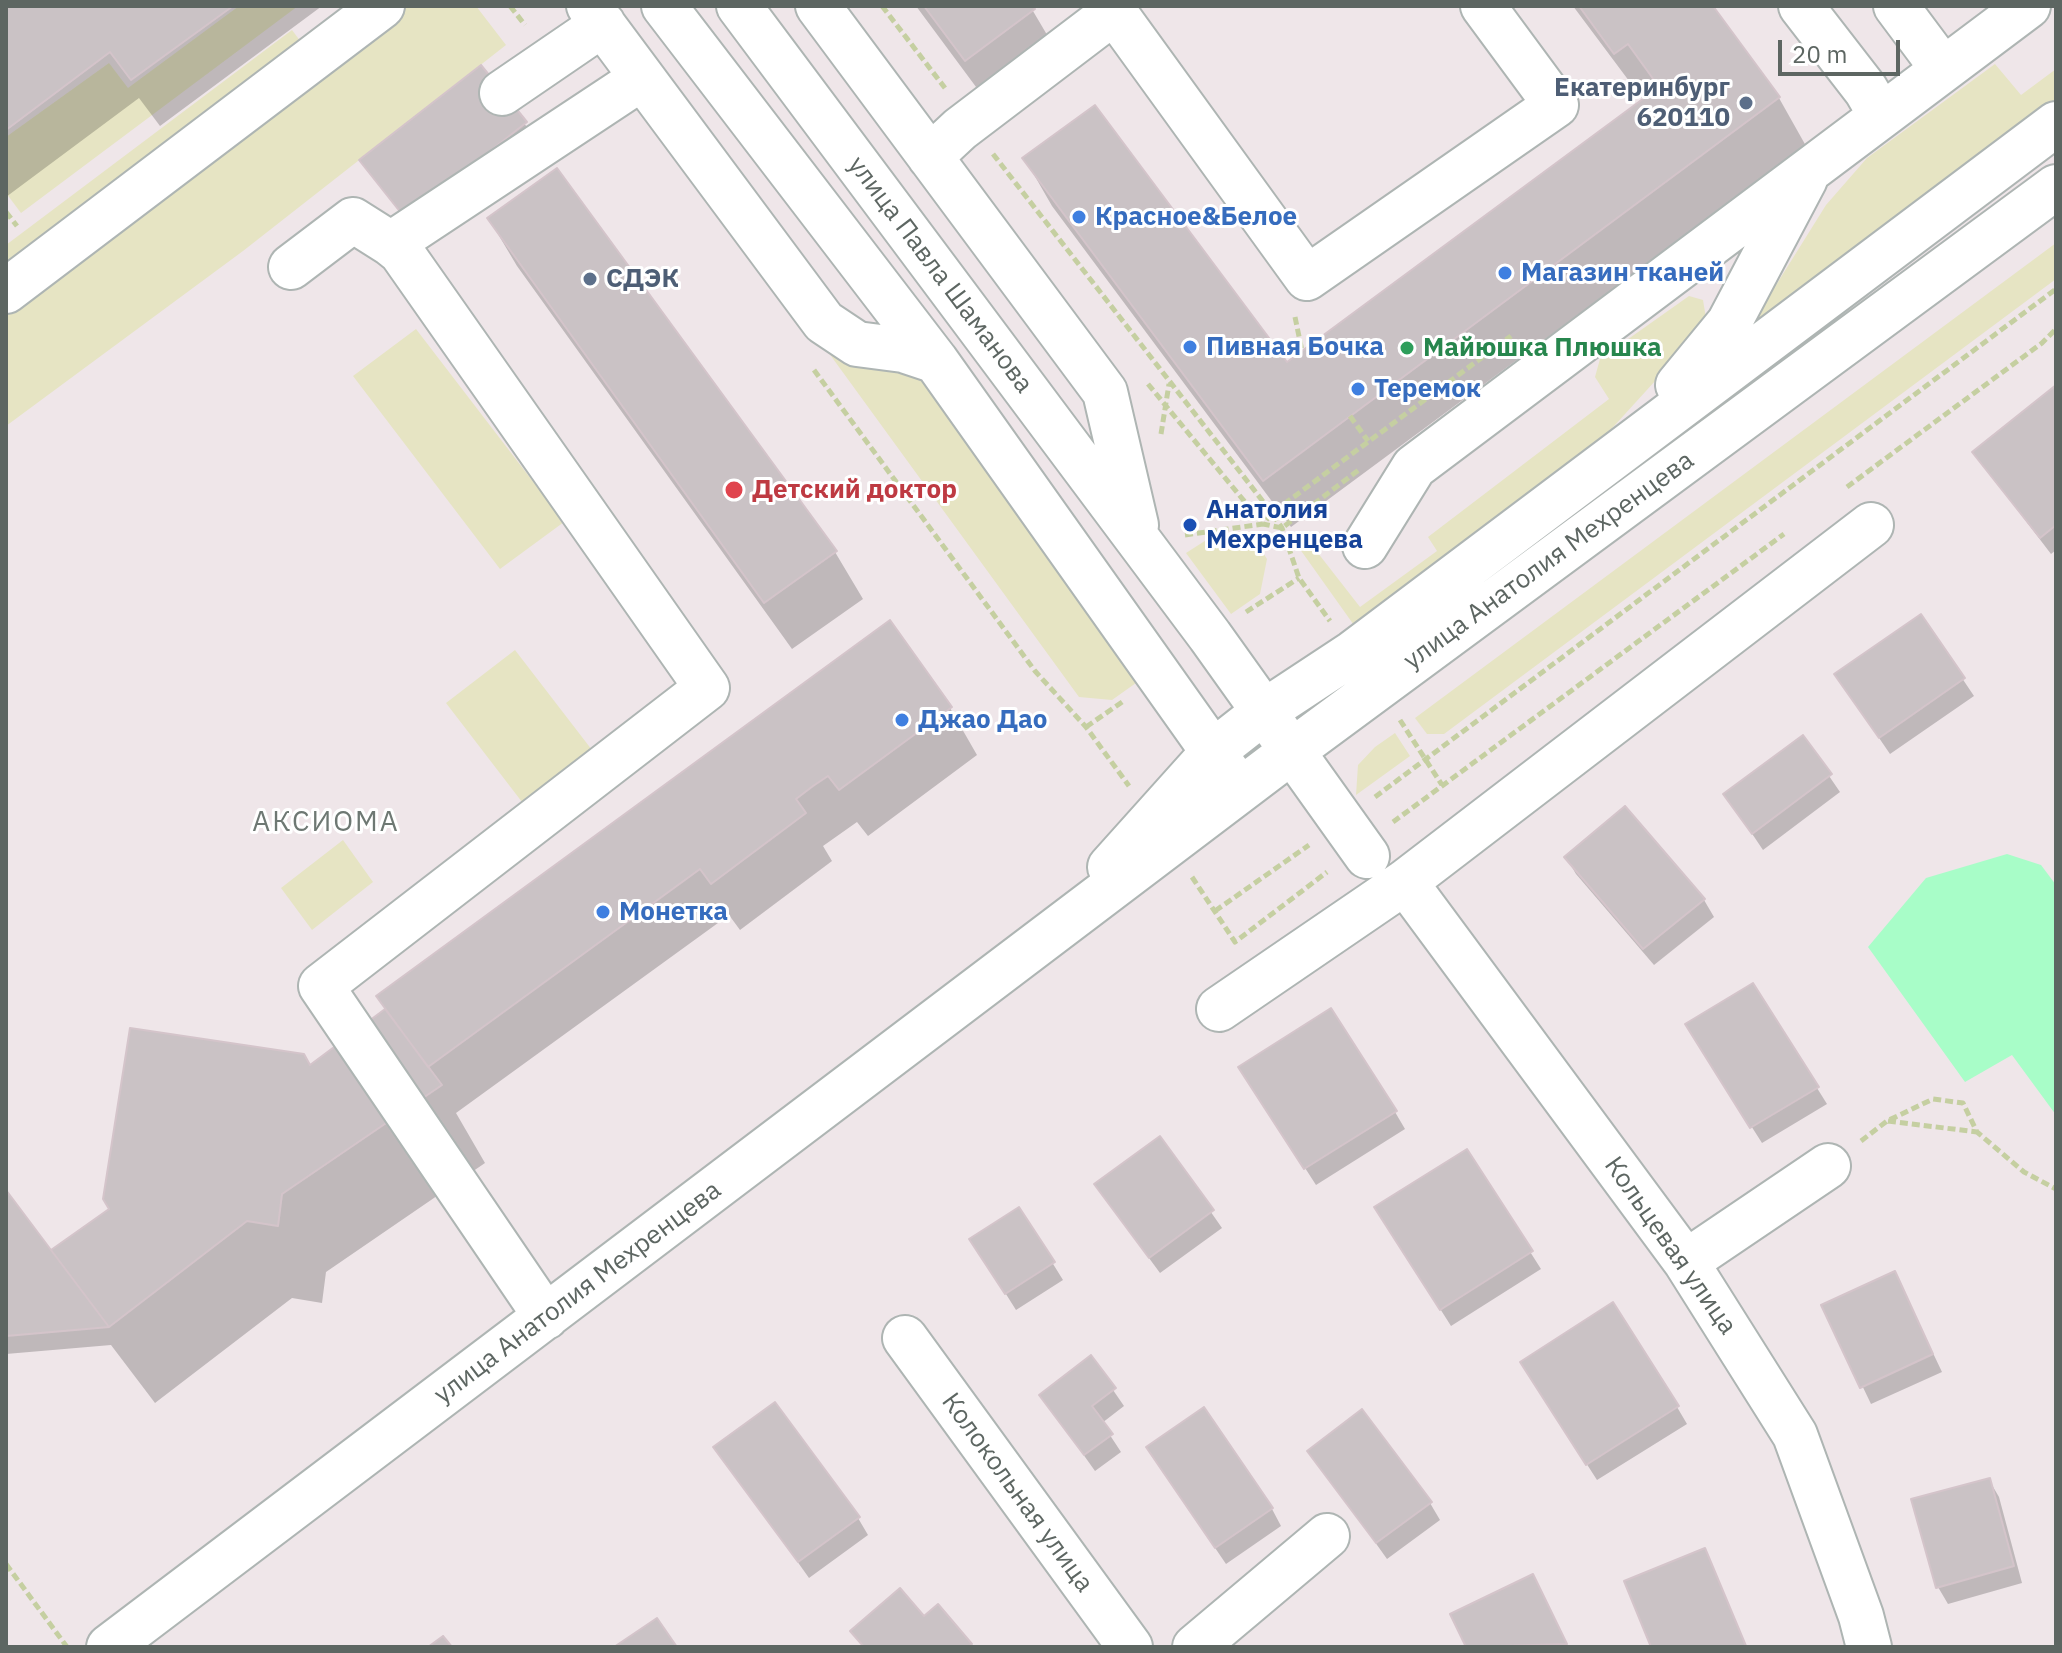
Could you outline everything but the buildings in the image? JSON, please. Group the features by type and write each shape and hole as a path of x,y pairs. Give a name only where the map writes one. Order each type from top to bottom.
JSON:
{"street":[{"path":"6,291 382,6"},
{"path":"664,6 936,361 1240,791"},
{"name":"улица Павла Шаманова","path":"739,6 1157,540 1292,751"},
{"name":"улица Павла Шаманова","path":"818,6 1105,392 1157,540"},
{"path":"930,157 1112,9 1307,278 1556,105 1483,6"},
{"path":"1801,6 1866,90 1880,114"},
{"path":"1896,6 1943,69"},
{"name":"улица Анатолия Мехренцева","path":"1365,546 1414,467 1880,114 2028,6"},
{"path":"502,93 551,58 596,15 824,322 857,344 903,350 936,361"},
{"path":"391,244 642,78"},
{"name":"улица Анатолия Мехренцева","path":"109,1647 1046,939 1161,832 1214,751 1265,711 1353,653 2056,124"},
{"name":"улица Анатолия Мехренцева","path":"1634,439 1729,323 1812,166"},
{"name":"улица Анатолия Мехренцева","path":"1161,832 1240,791 2052,197"},
{"path":"291,267 353,220 401,252 707,688 321,986 546,1317"},
{"path":"1674,271 1712,286 1729,323"},
{"path":"1219,1009 1405,882 1871,525"},
{"path":"1292,751 1357,841"},
{"name":"Кольцевая улица","path":"1405,882 1686,1262 1795,1435 1861,1616 1869,1647"},
{"path":"1686,1262 1828,1166"},
{"name":"Колокольная улица","path":"905,1338 1130,1647"},
{"path":"1195,1647 1327,1536"}],"path":[{"path":"510,6 551,58"},
{"path":"882,6 1169,384 1272,513 1282,528 1299,578"},
{"path":"6,212 17,226"},
{"path":"813,368 1035,671 1086,727 1235,942 1357,841 2056,289"},
{"path":"1838,494 2042,343 2056,329"},
{"path":"1161,435 1169,384"},
{"path":"1350,416 1368,441"},
{"path":"1157,540 1263,524 1272,513"},
{"path":"1215,911 1357,841 1787,531"},
{"path":"1828,1166 1887,1121 1933,1099 1963,1103 1977,1132 2024,1172 2056,1189"},
{"path":"1887,1121 1977,1132"},
{"path":"6,1564 67,1647"}],"shaded area":[{"path":"239,6 298,6 21,213 6,193 6,137 109,63 128,88"},
{"path":"408,6 476,6 506,45 243,251 6,426 6,305"},
{"path":"292,30 307,50 6,275 6,245"},
{"path":"1995,64 2021,95 2056,69 2056,110 1738,346 1826,205 1867,158"},
{"path":"2056,243 2056,279 1444,734 1427,734 1415,718"},
{"path":"1689,296 1703,300 1707,324 1574,470 1356,628 1297,545 1307,539 1360,607 1437,551 1428,537 1609,399 1595,377 1600,359"},
{"path":"416,329 564,522 500,569 353,376"},
{"path":"815,334 914,372 928,384 1143,678 1112,700 1079,697"},
{"path":"1211,537 1255,540 1267,559 1260,594 1231,614 1186,553"},
{"path":"515,650 602,763 532,815 446,703"},
{"path":"1395,733 1410,756 1356,795 1358,765 1375,747"},
{"path":"343,840 373,882 312,930 281,888"},
{"path":"2007,854 2041,865 2056,885 2056,1115 2012,1055 1965,1082 1868,947 1926,878"}],"place":[{"name":"Екатеринбург 620110","path":"1746,103"},
{"name":"Красное&Белое","path":"1079,217"},
{"name":"Магазин тканей","path":"1505,273"},
{"name":"СДЭК","path":"590,279"},
{"name":"Пивная Бочка","path":"1190,347"},
{"name":"Майюшка Плюшка","path":"1407,348"},
{"name":"Теремок","path":"1358,389"},
{"name":"Детский доктор","path":"734,490"},
{"name":"Анатолия Мехренцева","path":"1190,525"},
{"name":"Джао Дао","path":"902,720"},
{"name":"Монетка","path":"603,912"}],"district":[{"name":"АКСИОМА","path":"326,823"}]}
